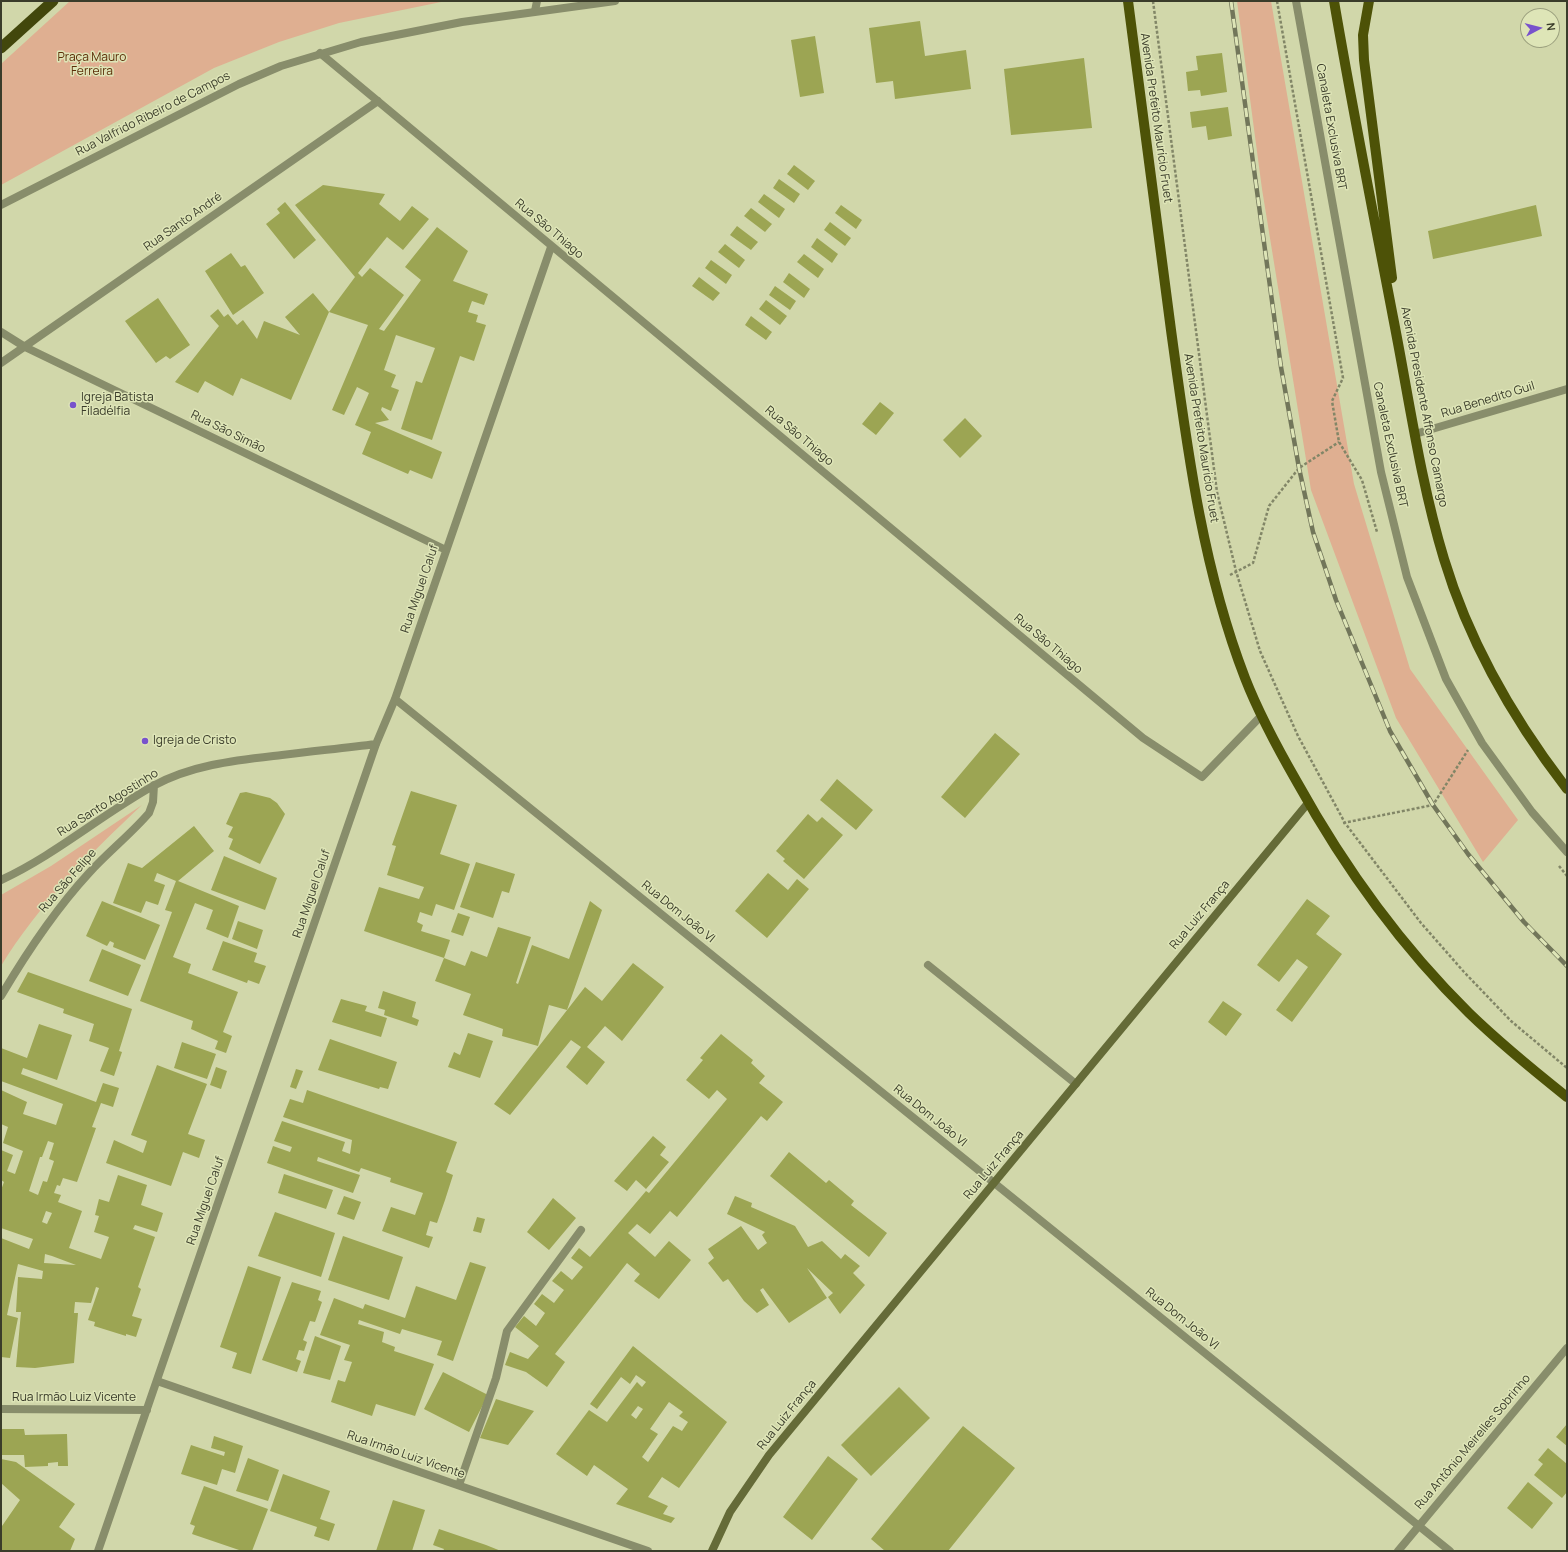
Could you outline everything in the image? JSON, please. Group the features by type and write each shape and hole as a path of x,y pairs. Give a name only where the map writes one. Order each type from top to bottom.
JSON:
{"highway":[{"path":"1,48 53,1"}],"main road":[{"name":"Avenida Prefeito Maurício Fruet","path":"1128,1 1184,426 1194,488 1215,582 1245,677 1262,716 1326,834 1367,894 1395,931 1469,1012 1510,1051 1567,1097"},
{"name":"Avenida Presidente Affonso Camargo","path":"1334,1 1351,99 1415,434 1430,506 1442,552 1463,614 1488,667 1514,713 1545,761 1567,790"},
{"path":"1369,1 1363,35 1364,60 1403,370"},
{"name":"Rua Luiz França","path":"712,1551 730,1512 770,1455 1308,803"}],"street":[{"path":"535,11 537,1"},
{"path":"320,53 361,42 462,22 615,1"},
{"name":"Canaleta Exclusiva BRT","path":"1296,1 1381,472 1407,577 1446,679 1482,743 1532,812 1567,852"},
{"name":"Rua São Thiago","path":"320,53 551,247 1127,725 1202,777 1262,716"},
{"name":"Rua Valfrido Ribeiro de Campos","path":"1,205 239,84 281,66 320,53"},
{"name":"Rua Santo André","path":"1,363 378,101"},
{"name":"Rua Miguel Caluf","path":"98,1551 376,744 395,699 551,247"},
{"name":"Rua São Simão","path":"1,332 25,347 446,550"},
{"name":"Rua Benedito Guil","path":"1415,434 1567,389"},
{"name":"Rua Dom João VI","path":"395,699 1450,1551"},
{"name":"Rua Santo Agostinho","path":"1,880 56,848 154,785 210,765 241,759 376,744"},
{"name":"Rua São Felipe","path":"1,996 35,940 54,914 90,871 149,813 153,802 154,785"},
{"path":"928,965 1076,1084"},
{"path":"458,1485 496,1378 507,1331 581,1230"},
{"name":"Rua Antônio Meirelles Sobrinho","path":"1398,1551 1567,1348"},
{"name":"Rua Irmão Luiz Vicente","path":"157,1381 648,1551"},
{"name":"Rua Irmão Luiz Vicente","path":"1,1409 147,1410"}],"path":[{"path":"1153,1 1217,492 1236,571 1260,651 1298,736 1345,823 1421,924 1464,972 1511,1020 1567,1068"},
{"path":"1215,582 1253,563 1269,506 1299,468 1339,442"},
{"path":"1326,834 1345,823 1433,805 1468,749"}],"green space":[{"name":"Praça Mauro Ferreira","path":"70,1 446,1 339,23 279,42 214,68 1,185 1,64"},
{"path":"1237,1 1271,1 1354,484 1410,669 1518,820 1483,862 1396,718 1311,490 1262,189"},
{"path":"142,805 84,862 48,901 16,943 1,966 1,895 51,866"}],"building":[{"path":"920,21 925,56 966,50 971,89 895,99 893,81 876,83 869,28"},
{"path":"815,36 824,93 800,97 791,40"},
{"path":"1222,53 1227,92 1201,96 1200,90 1188,91 1186,72 1198,70 1196,56"},
{"path":"1084,58 1092,128 1011,135 1004,69"},
{"path":"1228,107 1232,136 1208,140 1206,126 1192,128 1190,112"},
{"path":"794,165 815,181 808,190 787,174"},
{"path":"779,179 800,194 794,203 773,188"},
{"path":"323,185 385,194 379,204 400,221 412,206 429,219 403,250 387,237 358,273 362,277 370,268 404,295 379,329 384,331 421,280 405,267 437,227 468,251 453,281 488,294 484,305 472,301 468,312 478,315 476,322 486,325 474,361 460,356 432,440 401,429 416,381 422,383 435,348 396,335 384,370 396,375 391,387 399,390 391,411 382,407 381,410 389,420 375,423 442,452 432,479 410,470 408,474 362,454 371,432 355,425 369,393 357,387 344,415 332,410 368,325 329,312 355,277 295,205"},
{"path":"764,194 785,209 779,218 758,202"},
{"path":"285,202 316,240 294,259 266,224 280,213 277,209"},
{"path":"841,205 862,220 856,229 835,213"},
{"path":"1536,205 1542,236 1433,259 1428,231"},
{"path":"751,208 772,224 765,232 744,216"},
{"path":"830,222 851,238 845,246 824,230"},
{"path":"737,226 758,242 751,250 730,235"},
{"path":"817,238 838,254 832,263 811,247"},
{"path":"725,244 745,260 739,268 718,252"},
{"path":"231,253 241,267 245,265 264,293 233,315 205,271"},
{"path":"804,254 824,269 818,278 797,262"},
{"path":"711,260 732,275 726,284 705,268"},
{"path":"789,273 810,289 804,298 783,282"},
{"path":"699,277 720,293 713,301 692,286"},
{"path":"775,286 796,301 790,310 769,295"},
{"path":"313,293 329,312 291,400 241,378 233,396 205,381 198,393 175,382 219,326 210,316 218,309 224,317 228,314 237,325 243,320 257,339 264,321 300,335 285,317"},
{"path":"158,298 190,345 170,359 166,356 156,363 125,321"},
{"path":"766,300 787,316 780,325 759,309"},
{"path":"751,316 772,332 766,340 745,325"},
{"path":"880,402 894,413 876,435 862,424"},
{"path":"965,418 982,436 960,458 943,440"},
{"path":"995,733 1020,754 965,818 941,797"},
{"path":"837,779 873,810 856,830 820,800"},
{"path":"411,791 457,805 440,854 470,864 454,910 436,904 432,916 420,912 417,922 423,925 421,931 450,940 444,958 364,931 379,887 419,899 424,887 387,875 396,846 392,845"},
{"path":"246,792 270,798 277,803 285,814 260,864 229,849 233,839 228,837 233,827 226,824 240,793"},
{"path":"808,814 817,822 822,817 843,835 804,879 783,861 785,859 776,851"},
{"path":"194,826 214,851 178,881 239,906 228,938 206,929 213,910 195,903 173,957 191,964 188,973 238,992 223,1032 232,1036 226,1053 215,1049 218,1041 191,1029 193,1021 140,1001 172,912 165,910 176,881 157,873 154,881 165,885 158,905 146,901 141,913 113,903 128,863 142,868"},
{"path":"224,856 277,878 265,910 211,890"},
{"path":"476,862 515,874 509,893 502,891 493,918 460,907"},
{"path":"768,873 788,890 797,879 809,889 767,938 735,911"},
{"path":"1307,899 1330,916 1316,934 1342,954 1292,1022 1276,1010 1308,967 1297,959 1279,982 1257,965"},
{"path":"102,901 160,925 145,960 113,947 114,943 110,941 107,946 86,936"},
{"path":"590,901 602,910 567,1010 549,1005 538,1046 502,1036 503,1029 463,1015 471,994 435,981 444,958 465,966 471,951 487,957 498,927 531,937 516,983 518,984 532,945 569,959"},
{"path":"458,913 470,917 463,936 451,932"},
{"path":"238,921 263,930 257,949 232,939"},
{"path":"223,941 257,953 254,962 266,966 259,984 248,980 247,983 212,970"},
{"path":"102,949 141,965 128,996 89,981"},
{"path":"633,963 664,987 622,1041 605,1026 587,1047 605,1062 587,1085 566,1067 581,1047 571,1040 510,1115 494,1104 585,987 602,1001"},
{"path":"28,972 132,1009 119,1051 122,1052 114,1076 100,1071 109,1048 89,1041 94,1024 63,1013 64,1009 17,992"},
{"path":"383,991 416,1002 412,1017 419,1020 417,1026 384,1015 385,1010 378,1008"},
{"path":"341,999 367,1006 365,1011 387,1018 381,1037 332,1022"},
{"path":"1223,1001 1242,1014 1226,1036 1208,1022"},
{"path":"39,1024 72,1035 57,1080 23,1068 21,1074 96,1102 103,1083 119,1088 113,1107 101,1103 92,1127 96,1128 77,1182 63,1178 60,1186 57,1185 54,1193 61,1195 58,1202 82,1211 69,1248 101,1259 109,1237 94,1232 99,1216 95,1215 99,1199 109,1202 118,1175 147,1185 141,1205 163,1213 157,1232 135,1225 133,1229 155,1237 138,1287 141,1289 132,1316 142,1319 136,1337 126,1334 126,1336 94,1326 95,1322 88,1320 99,1288 96,1287 91,1303 75,1302 74,1313 78,1313 74,1363 35,1368 16,1367 21,1312 16,1312 18,1277 42,1279 43,1271 18,1264 7,1315 18,1318 10,1358 1,1357 1,1238 29,1249 33,1239 1,1228 1,1190 4,1182 1,1180 1,1150 13,1155 7,1171 15,1174 23,1151 3,1143 8,1127 1,1124 1,1090 27,1102 23,1114 56,1125 63,1104 1,1081 1,1048 27,1058","holes":["48,1141 54,1143 49,1159 54,1161 47,1182 43,1181 38,1195 29,1191 40,1157 42,1157","46,1211 52,1213 47,1224 42,1222","45,1254 76,1265 44,1263"]},
{"path":"468,1033 493,1041 480,1078 448,1067 454,1052 460,1055"},
{"path":"721,1034 753,1060 751,1063 765,1076 759,1083 783,1102 767,1121 761,1116 677,1217 670,1211 650,1234 637,1224 628,1233 655,1257 669,1241 691,1260 659,1299 634,1281 640,1274 627,1263 555,1354 565,1362 547,1387 526,1372 505,1365 510,1352 528,1359 539,1346 515,1327 524,1316 536,1326 545,1313 534,1304 542,1294 554,1303 564,1290 552,1281 561,1271 572,1280 583,1267 571,1258 579,1248 590,1257 646,1191 649,1193 727,1099 717,1090 709,1099 686,1080 703,1060 700,1058"},
{"path":"330,1039 397,1062 388,1089 380,1087 379,1089 318,1070"},
{"path":"182,1042 216,1054 207,1079 174,1068"},
{"path":"157,1065 207,1084 188,1134 205,1140 199,1158 183,1152 171,1186 106,1163 114,1140 143,1153 147,1141 131,1135"},
{"path":"216,1067 227,1071 221,1089 210,1085"},
{"path":"296,1069 303,1071 296,1089 290,1087"},
{"path":"307,1090 457,1142 446,1172 453,1175 445,1200 437,1223 430,1221 426,1235 433,1237 429,1248 382,1231 391,1207 415,1215 423,1193 390,1182 391,1178 361,1168 359,1172 318,1157 317,1161 360,1175 353,1193 267,1163 273,1146 290,1152 292,1147 274,1141 282,1121 345,1142 342,1151 350,1154 352,1140 283,1117 290,1099 303,1103"},
{"path":"653,1136 666,1147 660,1155 669,1162 646,1189 636,1180 627,1191 614,1181"},
{"path":"789,1152 826,1183 829,1180 854,1201 851,1205 887,1233 869,1257 770,1176"},
{"path":"284,1174 333,1190 326,1209 278,1193"},
{"path":"344,1196 361,1202 354,1220 337,1214"},
{"path":"735,1196 752,1203 751,1207 795,1226 808,1247 822,1241 841,1259 845,1254 860,1266 853,1273 865,1285 840,1314 828,1297 833,1293 807,1268 827,1298 789,1323 763,1288 760,1290 769,1305 757,1313 744,1301 728,1279 723,1282 708,1263 714,1258 708,1249 741,1226 758,1250 767,1243 762,1235 765,1232 727,1214"},
{"path":"553,1198 576,1218 549,1250 527,1232"},
{"path":"275,1212 335,1233 321,1277 258,1256"},
{"path":"477,1217 485,1219 481,1233 473,1231"},
{"path":"343,1236 403,1257 389,1300 328,1280"},
{"path":"470,1262 486,1267 453,1361 437,1355 442,1341 402,1329 400,1334 359,1320 358,1324 384,1332 382,1342 395,1347 394,1351 434,1364 415,1416 376,1404 372,1416 331,1402 338,1380 345,1382 352,1362 344,1360 350,1345 320,1335 334,1298 363,1309 365,1304 405,1318 416,1286 456,1300"},
{"path":"248,1266 281,1277 251,1374 232,1368 237,1353 220,1347"},
{"path":"292,1282 321,1291 318,1300 322,1302 315,1322 310,1321 303,1340 307,1342 304,1351 299,1350 296,1359 301,1361 297,1372 262,1360"},
{"path":"315,1336 341,1346 330,1380 303,1373"},
{"path":"633,1346 727,1422 679,1488 662,1477 648,1497 668,1506 663,1514 675,1518 671,1523 616,1504 628,1489 594,1465 587,1476 556,1454 589,1410 607,1422 637,1382 642,1387 646,1382 636,1375 630,1384 621,1377 597,1409 590,1404","holes":["669,1402 683,1412 679,1416 688,1422 682,1431 673,1426 648,1462 642,1457 658,1434 650,1429","638,1406 643,1409 636,1419 631,1415"]},
{"path":"443,1372 488,1395 469,1432 424,1409"},
{"path":"899,1387 930,1418 871,1476 841,1445"},
{"path":"496,1399 534,1411 508,1445 480,1438"},
{"path":"1567,1424 1567,1446 1556,1437"},
{"path":"963,1426 1015,1468 948,1551 885,1551 871,1539"},
{"path":"1,1429 24,1429 25,1435 67,1434 68,1466 58,1466 58,1462 48,1463 48,1466 25,1467 24,1455 1,1455"},
{"path":"214,1436 243,1446 235,1473 222,1469 217,1485 181,1474 191,1445 224,1456 225,1452 211,1448"},
{"path":"1548,1448 1567,1464 1567,1492 1562,1498 1534,1475 1543,1464 1538,1460"},
{"path":"828,1456 858,1479 812,1540 783,1517"},
{"path":"248,1458 279,1470 268,1501 236,1491"},
{"path":"1,1459 16,1462 75,1504 59,1527 75,1539 70,1551 1,1551 1,1525 2,1526 20,1500 1,1483"},
{"path":"283,1474 330,1491 320,1519 335,1524 329,1541 314,1536 317,1527 270,1511"},
{"path":"1528,1482 1553,1503 1532,1529 1507,1508"},
{"path":"204,1486 268,1509 252,1551 242,1551 192,1534 195,1526 190,1524"},
{"path":"393,1500 425,1510 412,1551 376,1551"},
{"path":"439,1529 501,1551 443,1551 444,1549 433,1545"}],"railway":[{"path":"1231,1 1281,367 1299,468 1313,532 1336,600 1390,731 1433,805 1468,854 1524,922 1567,966"}],"place":[{"name":"Igreja Batista Filadélfia","path":"73,405"},
{"name":"Igreja de Cristo","path":"145,741"}]}
